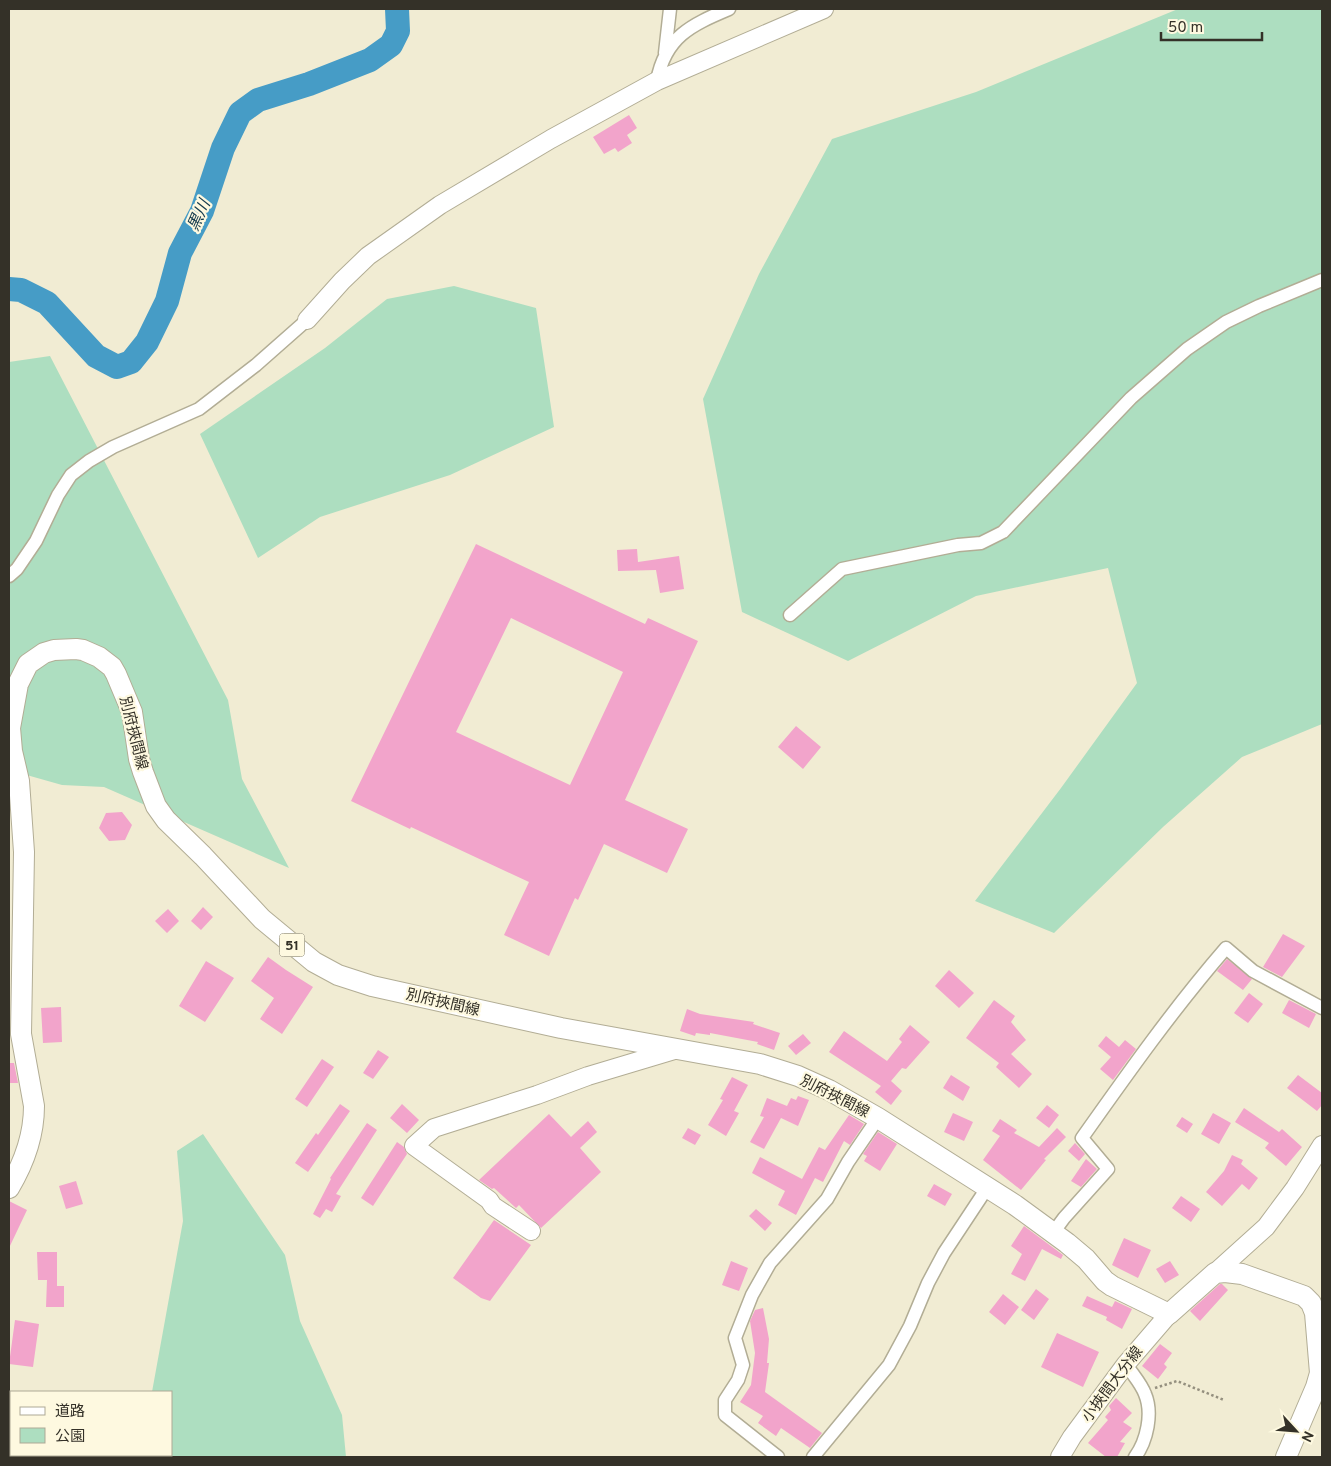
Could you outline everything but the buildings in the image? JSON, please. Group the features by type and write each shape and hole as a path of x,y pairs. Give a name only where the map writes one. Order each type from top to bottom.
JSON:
{"main road":[{"name":"別府挾間線","path":"9,1188 27,1148 34,1117 34,1106 21,1034 24,852 19,781 12,751 10,728 18,684 24,671 36,657 44,652 54,650 83,650 99,657 112,667 128,700 132,712 139,760 153,799 161,814 262,919 314,962 338,975 372,986 561,1028 760,1064 792,1074 829,1090 878,1118 1053,1233 1086,1259 1105,1281 1169,1314"},
{"path":"1169,1314 1215,1273 1234,1272 1304,1296 1314,1308 1320,1362 1319,1378 1286,1457"}],"street":[{"path":"664,56 670,9"},
{"path":"657,81 660,64 668,48 682,34 703,20 730,9"},
{"path":"9,576 17,569 36,541 58,495 71,475 89,461 113,447 199,409 256,365 307,320 342,281 368,256 440,205 551,139 657,81 824,9"},
{"path":"790,615 842,568 958,545 981,543 1003,532 1131,398 1187,349 1226,322 1322,280"},
{"path":"1053,1233 1064,1218 1108,1170 1082,1138 1197,982 1226,948 1253,971 1322,1008"},
{"path":"532,1231 493,1206 489,1200 414,1146 434,1128 537,1095 588,1076 678,1049"},
{"path":"778,1457 725,1415 726,1400 738,1380 743,1365 735,1338 752,1295 770,1263 827,1199 848,1162 878,1118"},
{"path":"1215,1273 1266,1227 1295,1188 1322,1146"},
{"path":"813,1457 889,1365 910,1326 928,1283 944,1253 987,1188"},
{"name":"小挾間大分線","path":"1060,1457 1072,1437 1126,1364 1169,1314"},
{"path":"1126,1364 1144,1392 1149,1406 1147,1428 1135,1457"}],"path":[{"path":"1144,1392 1177,1380 1224,1400"}],"green space":[{"path":"1178,9 1322,9 1322,724 1242,757 1163,827 1054,933 975,901 1061,788 1137,683 1108,568 976,596 848,661 742,612 703,399 759,274 832,139 976,92"},
{"path":"454,286 536,308 554,427 450,475 320,517 258,558 200,434 325,348 387,299"},
{"path":"50,356 228,700 242,779 289,868 104,787 62,785 9,770 9,362"},
{"path":"203,1134 285,1255 300,1321 342,1415 346,1457 163,1457 172,1456 172,1391 152,1391 183,1221 177,1151"}],"waterway":[{"name":"黒川","path":"9,289 21,290 47,303 96,356 117,367 131,362 147,342 167,301 180,253 202,211 223,148 240,113 258,100 309,84 370,60 391,45 398,31 397,9"}]}
